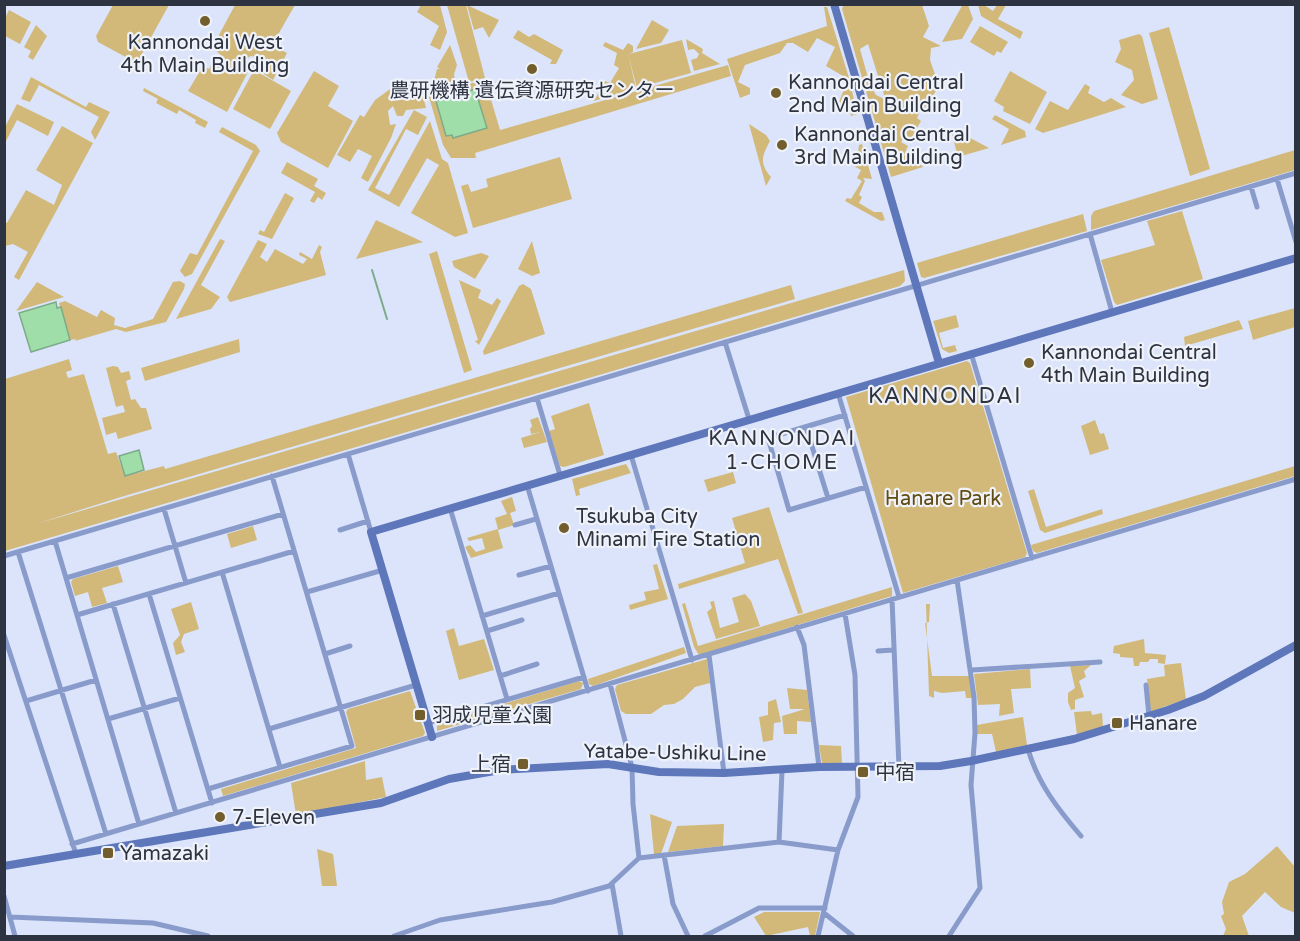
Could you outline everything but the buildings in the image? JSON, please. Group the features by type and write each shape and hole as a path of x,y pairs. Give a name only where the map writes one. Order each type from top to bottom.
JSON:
{"street":[{"path":"834,4 939,363"},
{"path":"4,556 1296,173"},
{"path":"1276,179 1296,242"},
{"path":"1251,186 1257,207"},
{"path":"1089,234 1112,312"},
{"path":"371,532 1296,258"},
{"path":"725,342 749,419"},
{"path":"971,353 1032,558"},
{"path":"838,393 899,597"},
{"path":"537,398 560,475"},
{"path":"845,415 768,438 789,510 866,487"},
{"path":"806,427 828,498"},
{"path":"348,454 432,737"},
{"path":"631,454 692,660"},
{"path":"208,789 352,746 272,476"},
{"path":"72,844 1296,479"},
{"path":"527,485 588,691"},
{"path":"450,508 507,699"},
{"path":"164,509 186,583"},
{"path":"66,578 284,514"},
{"path":"515,525 536,519"},
{"path":"340,530 368,521"},
{"path":"55,541 139,824"},
{"path":"77,615 294,551"},
{"path":"18,552 106,834"},
{"path":"519,575 551,566"},
{"path":"307,592 383,570"},
{"path":"222,572 280,767"},
{"path":"949,936 980,888 971,761 975,733 972,670 957,580"},
{"path":"482,616 559,593"},
{"path":"149,594 212,802"},
{"path":"892,599 899,767"},
{"path":"113,604 176,813"},
{"path":"818,936 838,850 858,797 855,675 844,614"},
{"path":"487,631 522,620"},
{"path":"797,627 804,645 819,767"},
{"path":"4,635 75,854"},
{"name":"Yatabe-Ushiku Line","path":"4,866 381,803 439,782 500,770 608,764 659,772 724,773 819,767 899,767 971,761 1091,735 1149,716 1204,696 1296,645"},
{"path":"326,654 350,646"},
{"path":"878,651 893,650"},
{"path":"709,655 724,773"},
{"path":"972,670 1100,663"},
{"path":"500,676 537,664"},
{"path":"428,723 584,677"},
{"path":"26,701 96,680"},
{"path":"610,684 632,767 633,804 639,858"},
{"path":"269,729 416,685"},
{"path":"1146,685 1149,716"},
{"path":"108,719 180,698"},
{"path":"1028,749 1035,771 1048,797 1081,836"},
{"path":"779,842 782,771"},
{"path":"394,936 440,920 552,902 612,884 639,858 779,842 838,850"},
{"path":"664,855 673,904 688,936"},
{"path":"612,884 621,936"},
{"path":"4,896 15,936"},
{"path":"705,936 759,908 824,910 853,936"},
{"path":"10,917 153,923 208,936"}],"green space":[{"path":"844,4 922,5 929,26 923,37 941,46 931,48 930,60 939,86 925,108 922,107 917,118 921,121 909,142 903,139 901,142 908,146 904,155 913,161 915,159 923,167 891,177 842,9","holes":["868,44 885,98 876,95 870,85 860,49"]},
{"path":"963,4 968,5 973,19 962,39 942,42"},
{"path":"113,5 169,5 139,59 133,61 98,42 96,36"},
{"path":"235,5 295,5 272,45 287,53 273,80 253,67 257,57 251,56 242,61 248,72 227,112 188,91 203,66 209,69 215,57 221,55 212,48"},
{"path":"421,5 440,5 447,32 440,50 430,45 439,26 417,12"},
{"path":"447,5 466,5 485,78 469,82"},
{"path":"467,5 499,20 489,38 483,27 474,30"},
{"path":"978,5 984,5 993,11 997,5 1006,5 998,19 1023,32 1020,39 981,16"},
{"path":"824,7 827,7 850,81 857,114 851,116 850,110 839,102 848,79 826,66 835,47 817,38 808,52 793,43 787,43 780,53 745,65 738,82 750,88 750,94 740,98 727,59 827,26"},
{"path":"9,10 31,22 20,44 5,36 5,18"},
{"path":"652,20 669,30 661,43 636,49"},
{"path":"36,25 47,36 33,60 28,57 31,51 24,47"},
{"path":"980,26 1008,42 1001,53 997,51 994,56 970,42"},
{"path":"1169,27 1210,169 1190,176 1149,33"},
{"path":"518,30 529,37 534,34 563,50 556,64 550,64 552,60 513,38"},
{"path":"1139,34 1142,36 1158,99 1142,104 1121,95 1134,80 1132,70 1115,62 1121,49 1119,40"},
{"path":"686,39 703,49 702,53 720,64 694,71 691,60 697,58 699,54 694,49 688,50"},
{"path":"682,40 691,73 637,88 628,54 636,88 594,101 605,81 610,83 619,68 614,65 617,53 603,46 605,42 623,50 628,43 633,46 633,52 629,54"},
{"path":"450,45 457,65 454,74 456,88 485,79 500,130 728,65 731,76 475,153 476,158 451,158 443,145 426,87 434,81 437,69 440,69 437,67"},
{"path":"254,70 291,91 270,129 233,109"},
{"path":"314,71 339,86 328,106 353,121 328,168 281,142 277,133"},
{"path":"1010,71 1047,92 1030,124 1003,111 1004,107 994,101"},
{"path":"31,77 86,107 89,102 110,112 95,140 91,132 99,117 39,85 30,102 21,99"},
{"path":"410,80 416,84 417,91 422,92 426,108 406,110 403,116 397,116 393,106 388,111 390,125 396,124 368,182 361,178 372,156 358,149 350,162 337,155 360,115 364,117 375,100 393,87 404,91"},
{"path":"1085,84 1090,87 1088,93 1104,102 1111,98 1126,107 1043,133 1035,129 1050,101 1068,110"},
{"path":"144,88 208,122 205,128 179,110 177,114 156,103 158,99 143,91"},
{"path":"17,104 54,122 48,136 17,120 5,143 5,127"},
{"path":"414,110 427,117 418,135 406,129 375,188 389,195 430,121 442,159 448,163 468,233 455,237 411,213 439,165 427,158 399,207 368,190"},
{"path":"995,115 1025,131 1026,137 1001,145 1009,129 992,119"},
{"path":"749,124 766,135 770,141 763,159 765,168 771,177 766,186"},
{"path":"62,126 93,143 19,280 14,277 28,252 13,244 5,246 5,222 7,223 26,190 54,205 62,185 36,170"},
{"path":"222,127 256,145 260,151 192,274 185,277 180,271 190,253 197,255 253,151 219,132"},
{"path":"959,132 989,148 958,157 952,135"},
{"path":"862,144 872,179 863,178 865,181 859,195 862,197 859,203 874,212 882,212 885,220 881,221 845,201 847,198 851,199 862,181 857,178 861,170 852,165 859,145"},
{"path":"1295,150 1295,170 1091,230 1091,216 1094,211"},
{"path":"560,157 572,199 473,228 461,186 468,184 471,192 488,187 486,179"},
{"path":"287,162 318,179 314,186 326,193 322,200 318,197 314,203 310,201 315,192 281,173"},
{"path":"285,193 294,198 272,239 258,234 260,230 264,232"},
{"path":"1182,211 1203,279 1117,305 1114,302 1101,260 1155,245 1147,221"},
{"path":"1083,214 1087,231 921,277 917,263"},
{"path":"376,220 423,242 356,259"},
{"path":"220,239 225,241 201,285 220,297 211,309 176,319"},
{"path":"258,240 267,244 260,257 267,262 275,249 303,264 307,259 299,255 300,252 312,259 319,245 322,247 320,252 326,275 230,302 227,297"},
{"path":"532,241 540,273 532,276 518,269"},
{"path":"437,251 472,370 464,373 429,254"},
{"path":"481,253 489,256 475,279 454,267 452,261"},
{"path":"904,270 905,281 900,286 5,551 5,379 69,359 72,370 66,372 68,378 84,374 108,454 116,452 125,476 164,466 165,469 791,285 795,299 36,524"},
{"path":"459,280 481,290 478,298 492,305 497,298 501,301 479,345 475,341 478,340"},
{"path":"180,281 185,284 184,289 166,322 126,332 116,329 75,341 76,339 70,340 59,303 65,301 97,317 101,310 115,318 114,325 125,328 153,319 173,282"},
{"path":"37,282 64,297 16,311"},
{"path":"523,284 531,289 545,334 484,355 483,351 519,286"},
{"path":"1295,308 1295,327 1253,340 1248,321"},
{"path":"956,315 959,327 939,333 943,348 955,345 957,351 949,353 942,349 933,321"},
{"path":"1239,320 1243,329 1185,346 1184,337"},
{"path":"239,339 240,352 145,381 141,368"},
{"name":"Hanare Park","path":"967,361 970,363 1027,553 1025,557 903,593 846,397"},
{"path":"118,367 121,373 129,371 131,379 126,381 131,400 135,399 141,408 146,408 152,429 118,439 116,432 106,435 102,418 125,412 123,405 116,407 106,368"},
{"path":"589,403 604,455 564,467 560,466 549,431 555,429 551,416"},
{"path":"538,417 547,442 524,448 521,438 540,432 531,434 530,429 532,426 530,420"},
{"path":"1095,420 1100,434 1104,433 1109,449 1090,455 1081,426"},
{"path":"626,464 631,473 579,489 580,495 576,496 572,479"},
{"path":"1295,466 1295,476 1037,553 1033,551 1031,545"},
{"path":"733,472 736,483 708,492 704,480"},
{"path":"1034,489 1046,527 1102,509 1103,514 1045,533 1040,530 1028,491"},
{"path":"512,497 516,511 510,513 514,525 498,530 503,548 471,558 465,547 470,545 476,552 485,549 482,538 469,541 467,538 498,529 495,518 507,514 501,501"},
{"path":"769,507 803,613 798,614 778,559 679,589 678,584 745,563 732,518"},
{"path":"253,526 257,540 231,548 227,534"},
{"path":"657,564 668,599 630,610 629,605 646,600 644,592 659,589 653,565"},
{"path":"118,566 123,582 102,588 107,603 92,607 88,592 75,596 71,582 73,579"},
{"path":"892,587 892,596 699,655 694,647 682,604 685,603 698,646"},
{"path":"745,594 751,601 760,626 716,639 707,612 712,608 710,602 714,601 720,628 739,622 732,598"},
{"path":"191,602 199,629 184,634 181,642 185,652 176,655 173,643 180,635 171,609"},
{"path":"926,604 930,604 929,622 927,623"},
{"path":"454,628 459,646 484,639 494,670 459,680 446,631"},
{"path":"927,639 932,676 969,676 973,698 966,698 965,691 942,693 934,691 934,698 929,696"},
{"path":"1144,639 1145,653 1166,655 1165,664 1158,663 1158,659 1150,659 1148,662 1140,662 1139,666 1134,666 1133,658 1120,657 1120,654 1113,653 1114,646"},
{"path":"684,647 686,653 593,686 589,684 588,679"},
{"path":"707,659 710,683 695,687 683,699 674,704 664,705 651,714 626,714 621,711 615,689 617,685"},
{"path":"1181,663 1186,699 1150,712 1147,679 1165,676 1164,665"},
{"path":"1091,665 1084,671 1086,677 1079,681 1084,697 1075,700 1075,709 1071,710 1068,693 1075,688 1070,666"},
{"path":"1030,669 1031,688 1011,689 1014,713 999,716 1000,704 978,705 974,674"},
{"path":"579,681 583,683 581,689 437,731 437,724"},
{"path":"787,688 807,690 811,722 797,721 797,734 784,734 782,716 805,709 790,709"},
{"path":"410,691 425,733 423,736 223,796 221,789 356,748 346,712 348,709"},
{"path":"776,699 781,722 774,723 773,740 763,742 759,717 768,715 768,702"},
{"path":"1091,711 1092,715 1102,713 1103,727 1077,735 1074,712"},
{"path":"1023,717 1027,745 996,752 992,734 977,734 977,725"},
{"path":"819,745 841,746 842,763 822,763"},
{"path":"365,761 366,780 382,777 386,797 296,815 291,783"},
{"path":"650,814 672,822 661,854 654,854"},
{"path":"724,824 723,846 668,852 677,826"},
{"path":"1277,846 1295,867 1295,913 1281,907 1265,892 1242,916 1249,936 1223,936 1226,929 1221,916 1224,914 1222,902 1229,882 1245,874"},
{"path":"317,849 333,854 337,886 322,886"},
{"path":"764,912 820,912 815,936 810,936 808,927 766,936 754,917"}],"shaded area":[{"path":"475,89 487,128 453,138 452,135 446,136 436,101"},
{"path":"56,302 57,308 61,307 70,340 31,352 19,313"},
{"path":"139,450 144,470 125,476 119,456"}],"waterway":[{"path":"372,270 387,319"}],"place":[{"name":"Kannondai West 4th Main Building","path":"205,21"},
{"name":"農研機構 遺伝資源研究センター","path":"532,69"},
{"name":"Kannondai Central 2nd Main Building","path":"776,93"},
{"name":"Kannondai Central 3rd Main Building","path":"782,145"},
{"name":"Kannondai Central 4th Main Building","path":"1029,363"},
{"name":"Tsukuba City Minami Fire Station","path":"564,528"},
{"name":"羽成児童公園","path":"420,715"},
{"name":"Hanare","path":"1117,723"},
{"name":"上宿","path":"523,764"},
{"name":"中宿","path":"863,772"},
{"name":"7-Eleven","path":"220,817"},
{"name":"Yamazaki","path":"108,853"}],"district":[{"name":"KANNONDAI","path":"945,395"},
{"name":"KANNONDAI 1-CHOME","path":"782,450"}]}
